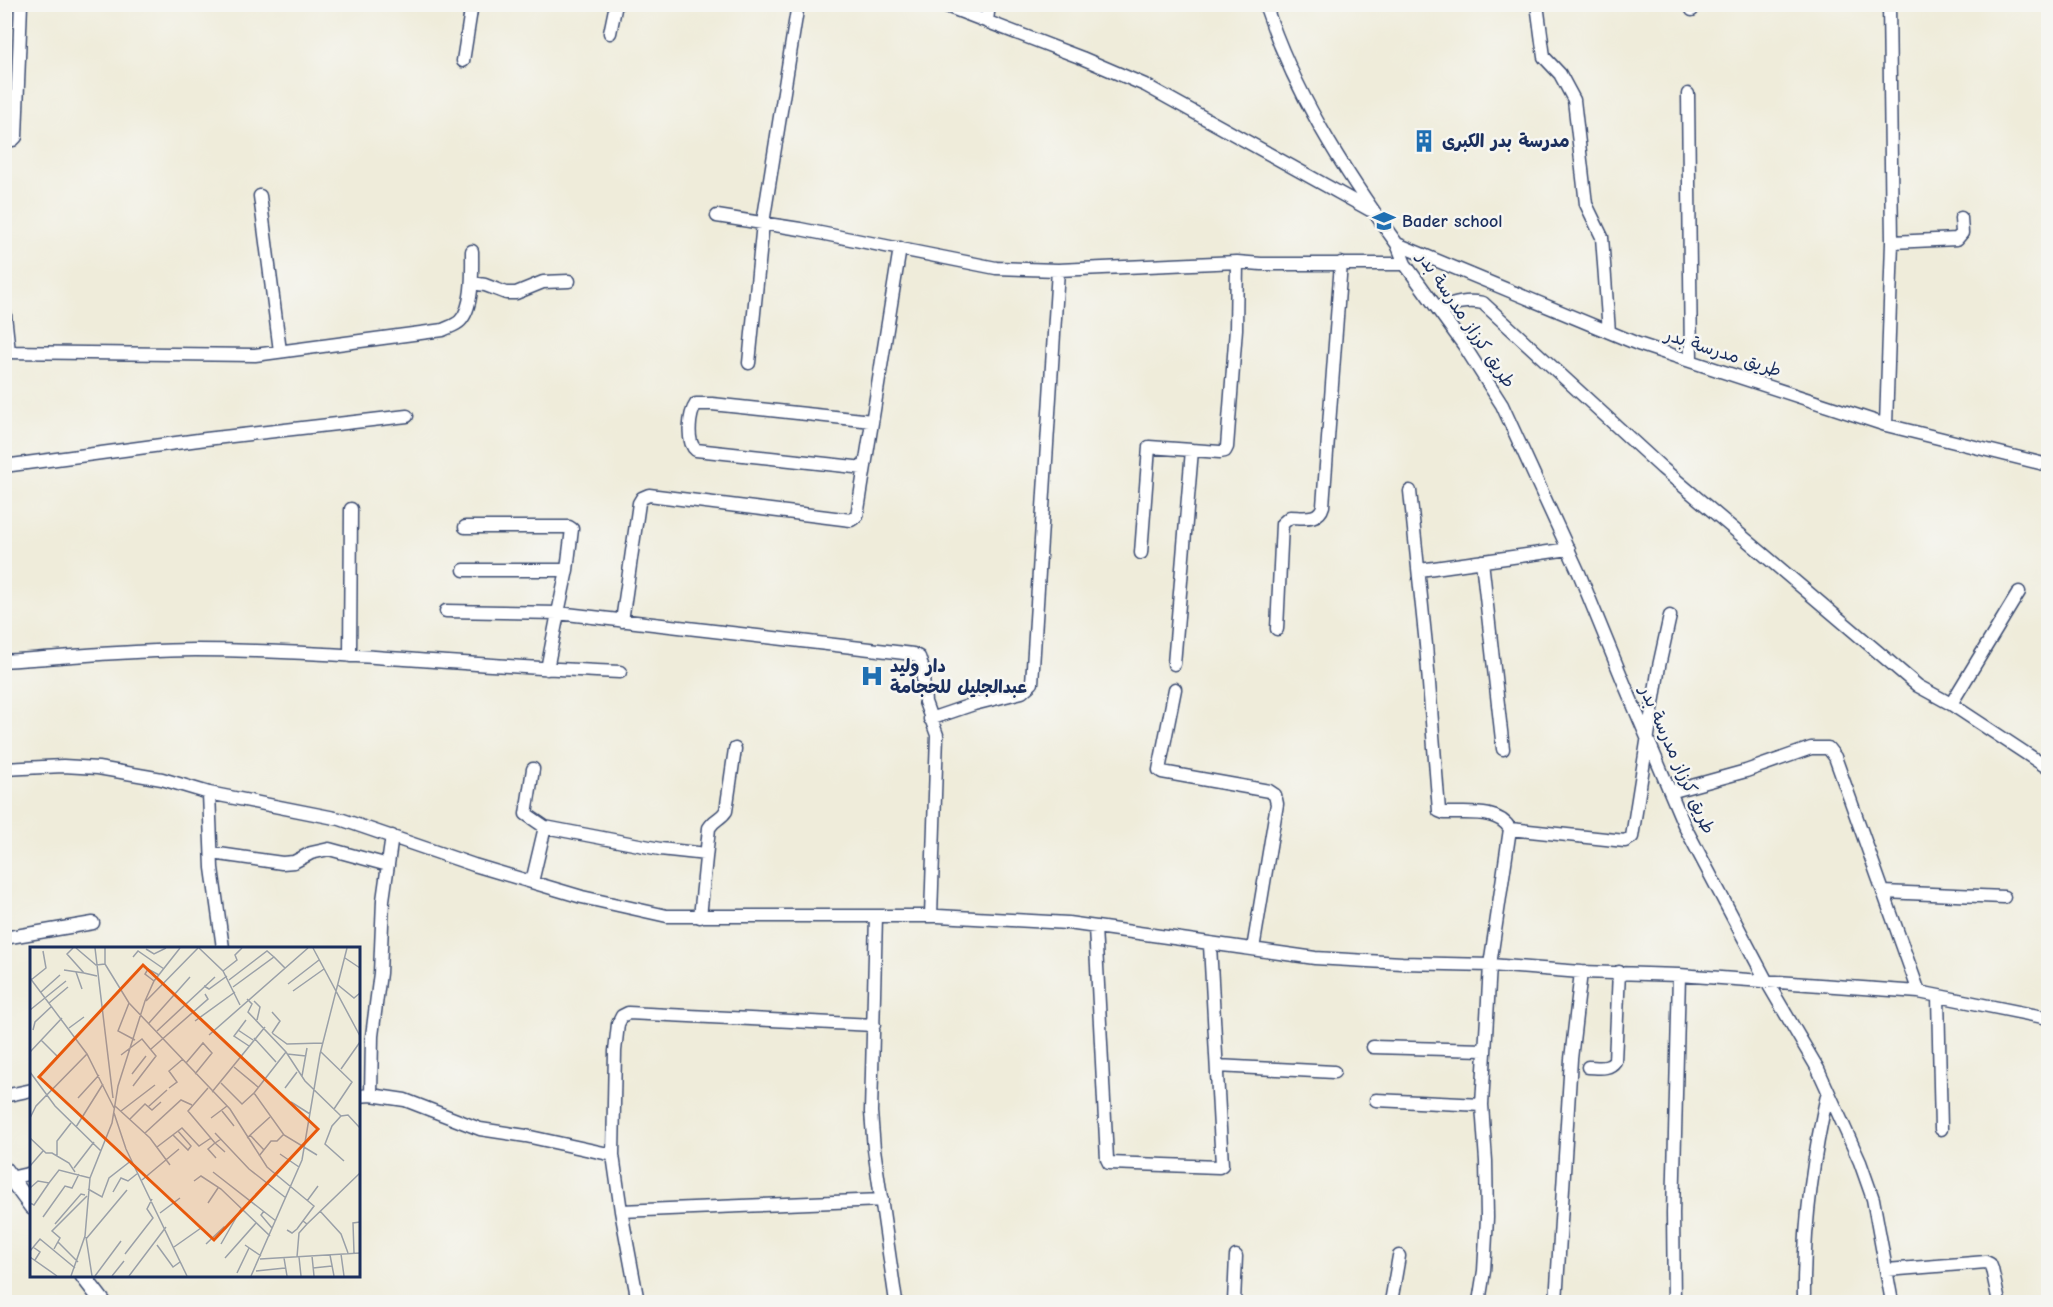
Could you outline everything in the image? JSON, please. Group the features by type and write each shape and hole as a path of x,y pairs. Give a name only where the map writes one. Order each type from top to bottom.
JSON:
{"main road":[{"path":"7,1174 30,1204"},
{"path":"84,1277 103,1302"}],"street":[{"path":"4,140 13,140 16,137 21,4"},
{"path":"463,61 472,4"},
{"path":"610,33 616,4"},
{"path":"749,363 763,223 798,4"},
{"path":"941,4 1082,58 1145,85 1373,212"},
{"path":"987,21 990,4"},
{"name":"طريق كرزاز مدرسة بدر","path":"1265,4 1292,71 1322,133 1396,244 1405,264 1440,309 1502,405 1569,549 1685,827 1767,982 1818,1069 1860,1162 1873,1198 1892,1302"},
{"path":"1537,4 1544,57 1560,74 1574,100 1587,204 1602,237 1609,332"},
{"path":"1886,425 1892,242 1889,4"},
{"path":"1688,94 1691,361"},
{"path":"260,196 280,351"},
{"path":"717,216 900,248 996,268 1058,270 1237,262 1405,264"},
{"path":"1892,242 1957,238 1962,233 1962,218"},
{"name":"طريق مدرسة بدر","path":"1396,244 1609,332 1691,361 1886,425 2049,465"},
{"path":"622,621 639,503 642,498 649,495 851,520 857,516 900,248"},
{"path":"4,306 7,352 255,355 443,330 460,322 465,313 472,283 472,251"},
{"path":"1141,553 1149,447 1220,452 1227,447 1236,329 1237,262"},
{"path":"1277,629 1282,524 1290,517 1316,517 1322,513 1341,263"},
{"path":"930,719 1022,692 1032,683 1058,270"},
{"path":"472,283 506,293 516,293 543,282 569,281"},
{"path":"1440,309 1456,303 1471,301 1483,303 1662,468 1918,686 2049,768"},
{"path":"864,468 696,450 690,441 692,411 696,404 712,404 872,421"},
{"path":"4,466 206,439 407,416"},
{"path":"1174,664 1192,450"},
{"path":"1410,491 1420,570 1439,811 1493,815 1503,820 1510,829 1625,841 1632,837 1647,739 1670,616"},
{"path":"350,656 351,509"},
{"path":"465,527 569,527 572,529 567,570 547,669"},
{"path":"1420,570 1569,549"},
{"path":"1482,561 1503,749"},
{"path":"464,570 567,570"},
{"path":"1951,705 2019,592"},
{"path":"446,611 558,613 913,654 920,657 925,702 937,735 931,916"},
{"path":"4,661 193,650 350,656 620,672"},
{"path":"1174,689 1160,770 1269,791 1275,795 1276,804 1253,949"},
{"path":"1670,792 1746,771 1811,748 1828,748 1835,757 1919,992"},
{"path":"700,917 709,828 713,820 723,816 728,807 735,749"},
{"path":"4,769 63,766 121,771 162,779 209,793 340,819 474,865 582,897 667,916 931,916 1068,923 1210,945 1315,958 1402,963 1490,964 1581,972 1680,975 1919,992 2049,1018"},
{"path":"533,769 526,814 545,827 660,849 706,854"},
{"path":"209,793 212,853 223,947"},
{"path":"532,882 545,827"},
{"path":"1479,1302 1484,1271 1487,1218 1482,1105 1484,1050 1490,964 1510,829"},
{"path":"392,836 383,900 380,973 364,1095 418,1104 480,1129 526,1136 613,1155"},
{"path":"212,853 282,863 294,862 311,853 329,849 388,865"},
{"path":"1883,892 2004,897"},
{"path":"876,916 871,1112 874,1149 896,1302"},
{"path":"4,938 93,923"},
{"path":"1095,927 1107,1161 1219,1167 1222,1165 1210,945"},
{"path":"1556,1302 1571,1059 1581,972"},
{"path":"1588,1067 1606,1067 1615,1061 1619,972"},
{"path":"1674,1302 1673,1213 1680,975"},
{"path":"1938,996 1941,1129"},
{"path":"638,1302 613,1155 615,1051 618,1024 622,1016 628,1013 874,1025"},
{"path":"1373,1047 1484,1050"},
{"path":"1217,1066 1334,1072"},
{"path":"4,1096 30,1090"},
{"path":"1804,1302 1809,1190 1828,1091"},
{"path":"1376,1100 1482,1105"},
{"path":"7,1174 30,1173"},
{"path":"621,1211 882,1200"},
{"path":"1234,1302 1236,1256"},
{"path":"1391,1302 1399,1256"},
{"path":"1887,1270 1986,1262 1992,1269 1999,1302"}],"place":[{"name":"مدرسة بدر الكبرى","path":"1424,141"},
{"name":"Bader school","path":"1384,221"},
{"name":"دار وليد عبدالجليل للحجامة","path":"872,676"}]}
